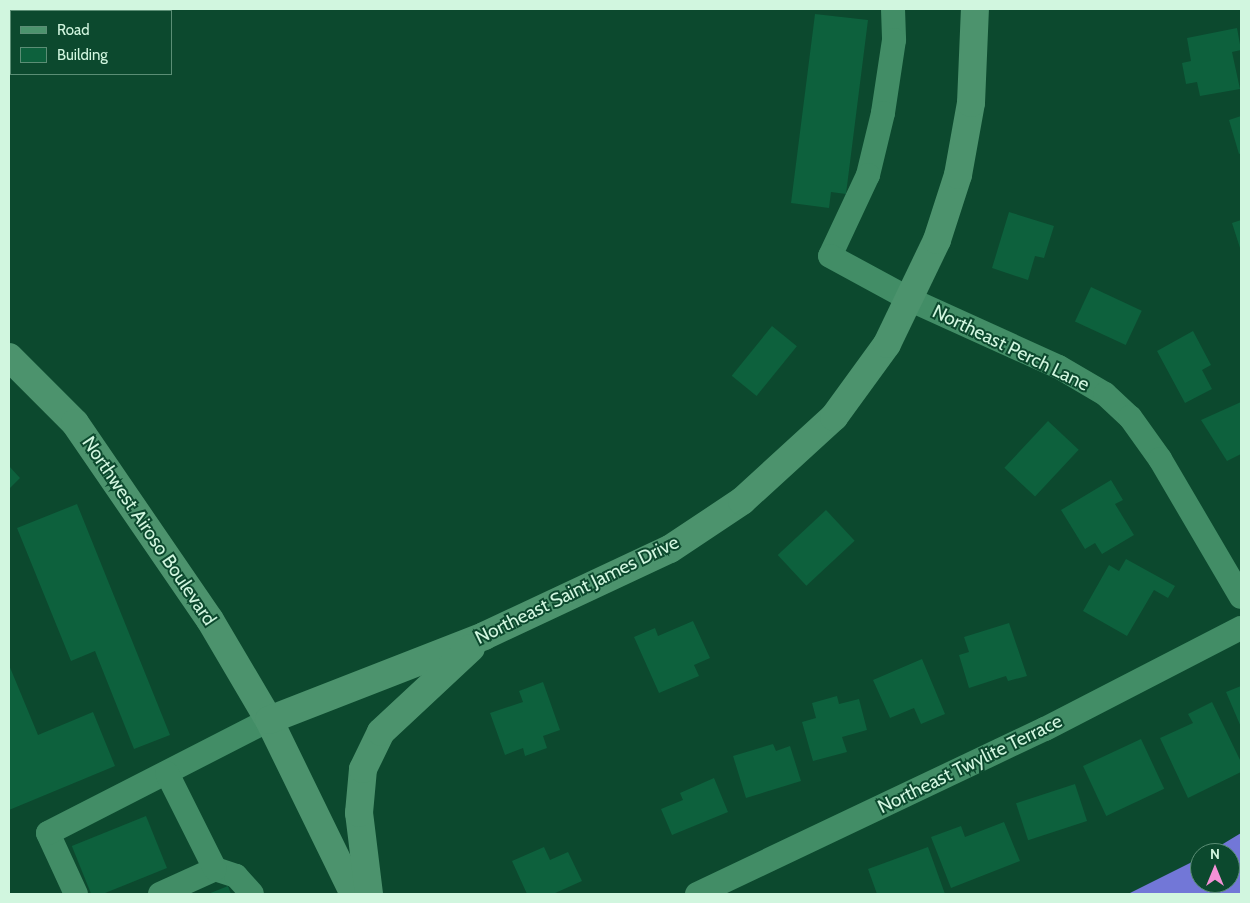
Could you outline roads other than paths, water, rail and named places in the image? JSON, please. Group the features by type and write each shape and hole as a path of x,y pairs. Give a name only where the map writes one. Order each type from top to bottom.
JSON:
{"main road":[{"name":"Northeast Saint James Drive","path":"269,720 484,636 670,549 742,501 834,417 887,344 910,300 937,240 958,175 971,103 975,9"},
{"name":"Northwest Airoso Boulevard","path":"9,357 75,422 160,543 269,720 354,894"},
{"path":"369,894 359,813 363,770 381,732 484,636"}],"street":[{"name":"Northeast Perch Lane","path":"893,9 894,40 883,112 868,175 830,256 910,300 1059,367 1106,394 1130,417 1160,460 1241,597"},
{"name":"Northeast Twylite Terrace","path":"697,894 1045,729 1241,628"},
{"path":"76,894 48,833 269,720"},
{"path":"167,773 215,869"},
{"path":"160,894 215,869 236,876 252,894"}]}
